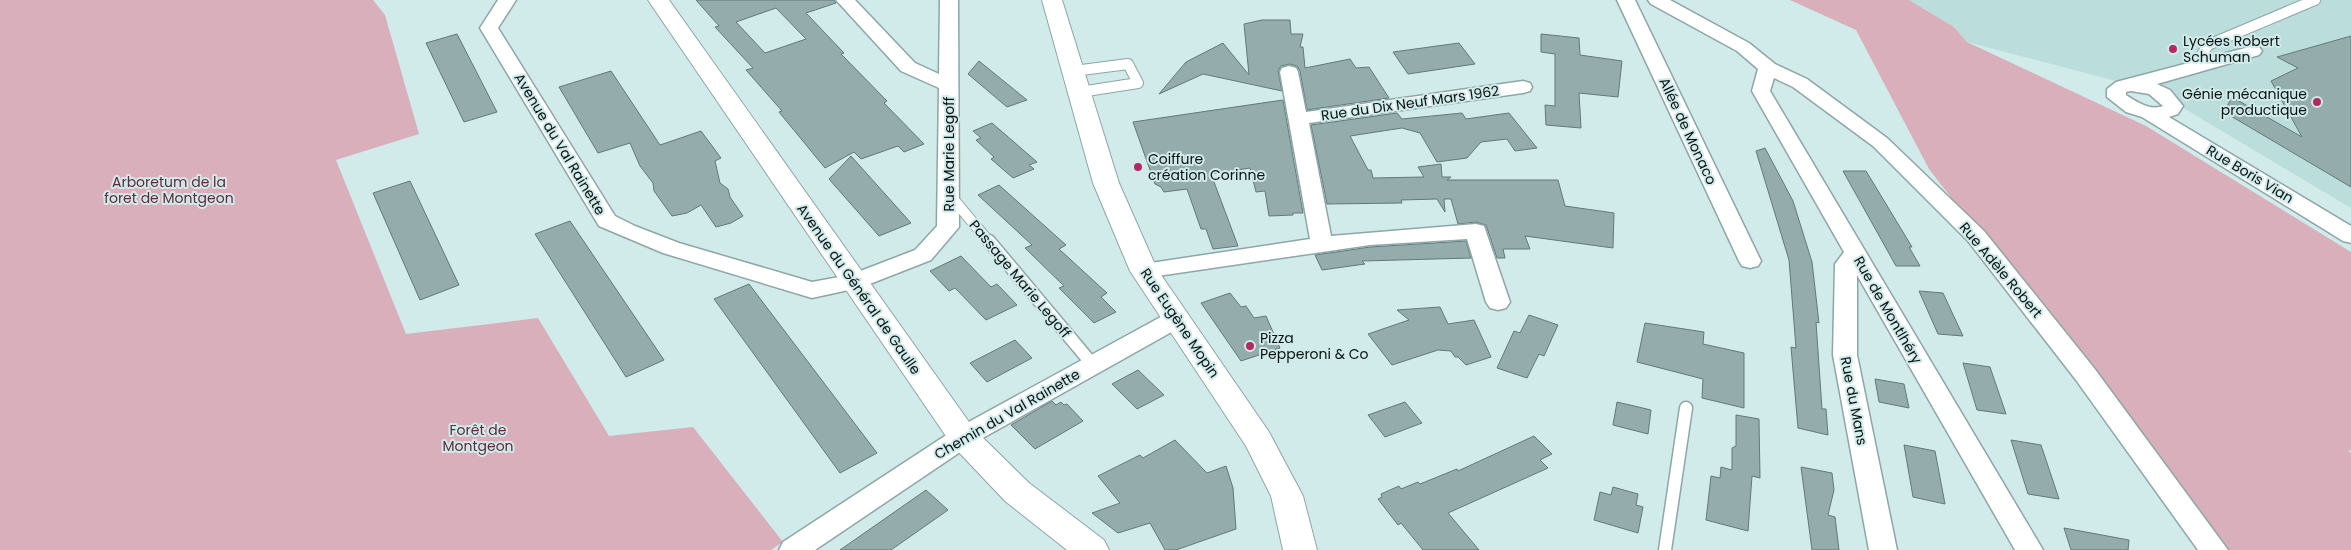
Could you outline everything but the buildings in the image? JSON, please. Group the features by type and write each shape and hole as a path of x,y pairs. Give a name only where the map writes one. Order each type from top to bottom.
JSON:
{"street":[{"name":"Avenue du Val Rainette","path":"507,0 489,28 607,221 671,248 812,290 854,282"},
{"name":"Avenue du Général de Gaulle","path":"658,0 963,437 1017,492 1092,550"},
{"path":"845,0 908,67 949,85"},
{"name":"Rue Marie Legoff","path":"854,282 923,255 948,227 949,85 947,54 949,0"},
{"name":"Rue Eugène Mopin","path":"1052,0 1106,183 1144,271 1258,440 1287,496 1300,550"},
{"name":"Allée de Monaco","path":"1626,0 1750,261"},
{"name":"Rue Adèle Robert","path":"1657,0 1743,47 1768,68 1800,83 1880,142 1976,236 2085,374 2214,550"},
{"path":"2195,66 2252,51"},
{"name":"Rue Boris Vian","path":"2195,66 2131,85 2150,88 2166,97 2173,106 2171,110 2159,114 2149,113 2351,236"},
{"name":"Rue de Montlhéry","path":"1768,68 1761,91 2029,550"},
{"path":"1289,72 1322,244"},
{"name":"Rue du Dix Neuf Mars 1962","path":"1298,119 1523,87"},
{"path":"1144,271 1370,238 1476,231 1498,302"},
{"name":"Rue du Mans","path":"1855,252 1846,264 1844,355 1884,550"},
{"name":"Chemin du Val Rainette","path":"793,550 963,437 1176,319"}],"lane":[{"path":"2195,66 2208,45 2315,0"},
{"path":"1128,64 1138,83 1077,81 1128,64"},
{"name":"Passage Marie Legoff","path":"948,192 1093,365"},
{"path":"1666,550 1686,408"}],"shaded area":[{"name":"Lycées Robert Schuman","path":"1909,0 2351,0 2351,208 2155,91 1967,42 1954,27"}],"green space":[{"path":"0,0 373,0 385,15 419,134 336,160 406,334 538,318 609,436 693,427 783,542 771,550 0,550"},
{"path":"1790,0 1909,0 1954,27 1967,42 2146,126 2351,252 2351,450 2348,451 2351,453 2351,550 2224,550 1929,169 1856,30"}],"place":[{"name":"Lycées Robert Schuman","path":"2173,49"},
{"name":"Génie mécanique productique","path":"2317,102"},
{"name":"Coiffure création Corinne","path":"1138,167"},
{"name":"Pizza Pepperoni & Co","path":"1250,346"}],"park label":[{"name":"Arboretum de la foret de Montgeon","path":"169,190"},
{"name":"Forêt de Montgeon","path":"478,438"}]}
